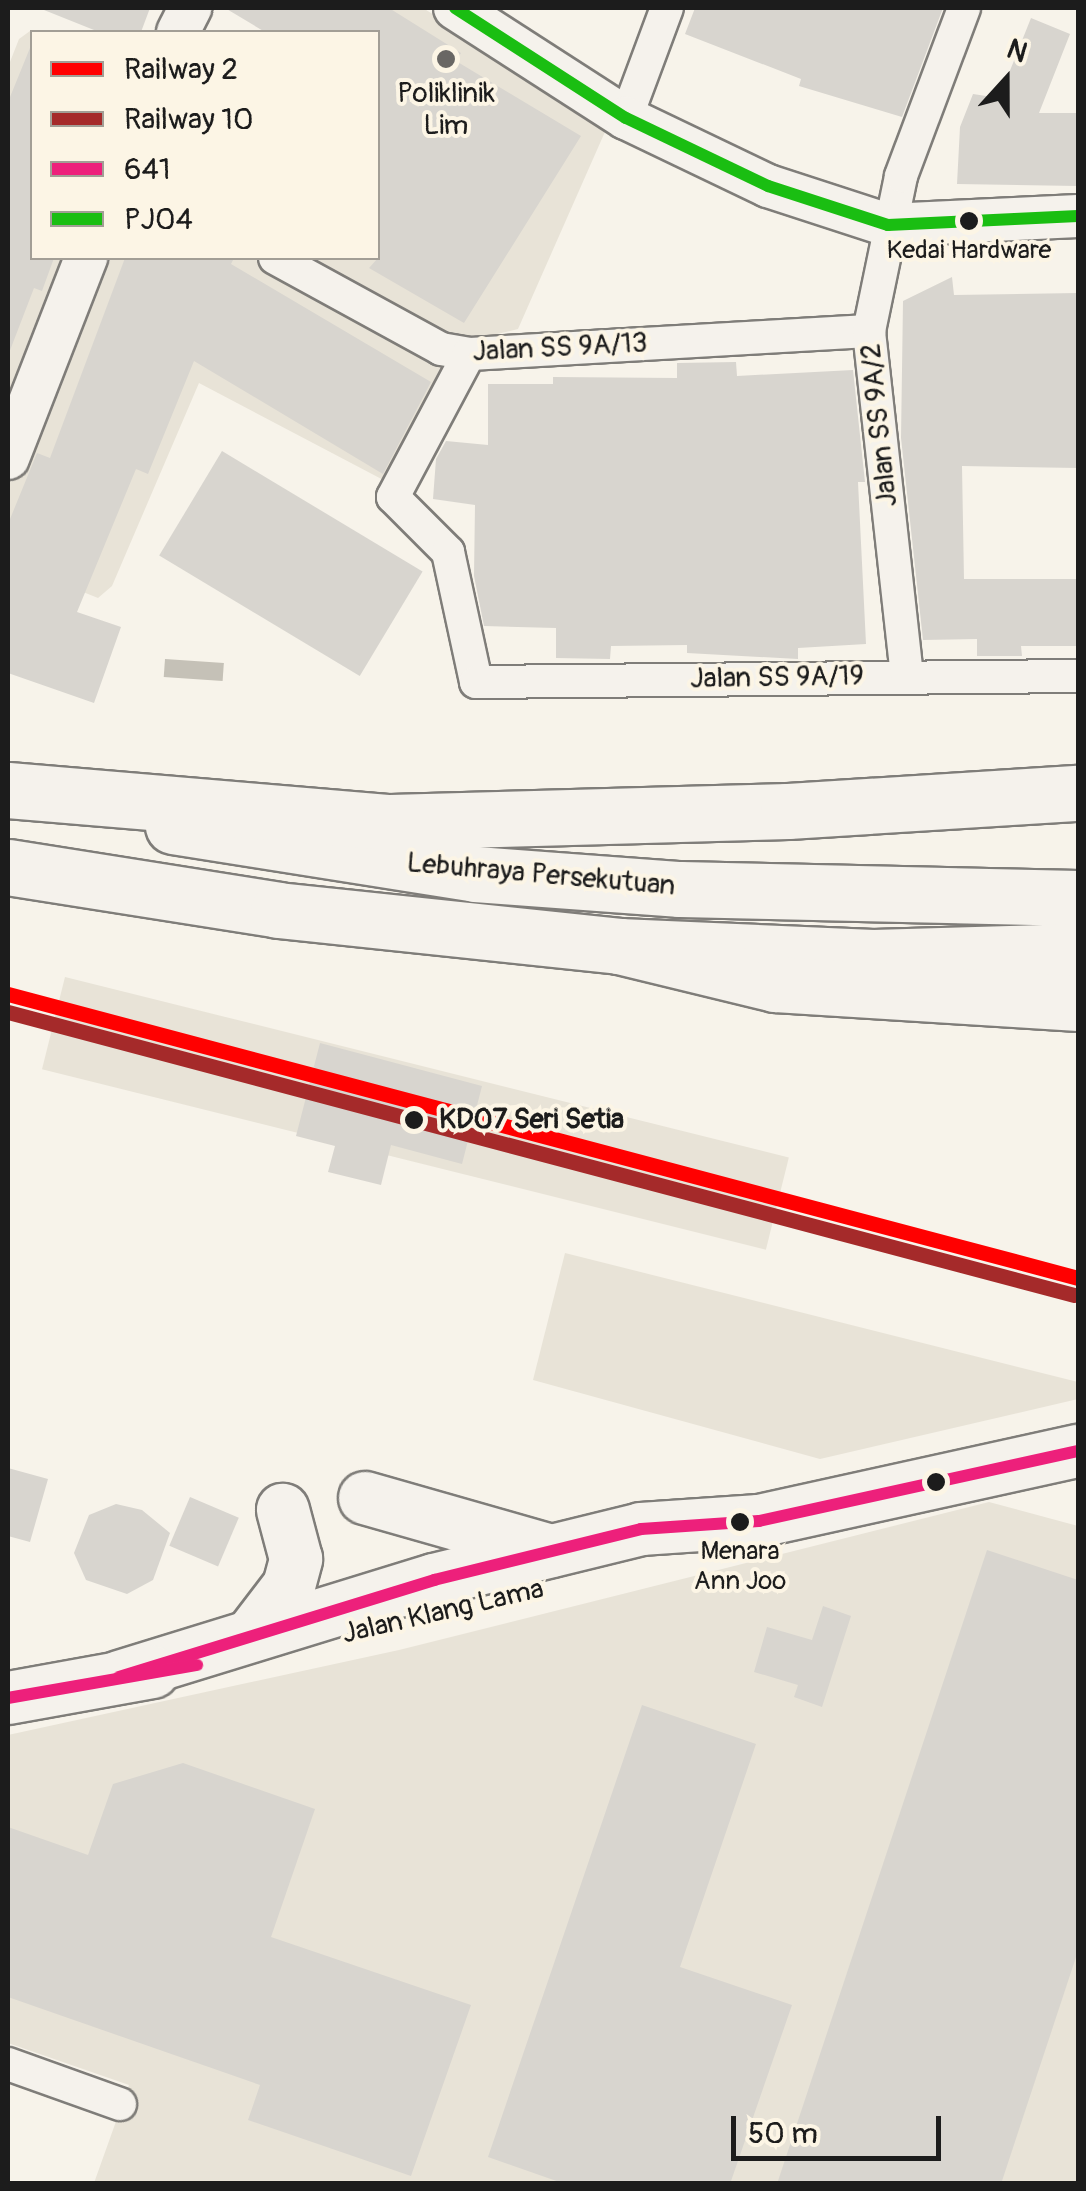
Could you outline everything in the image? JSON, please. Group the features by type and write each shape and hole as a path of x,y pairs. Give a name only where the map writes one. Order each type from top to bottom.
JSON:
{"highway":[{"path":"8,790 390,822 788,811 1078,793"},
{"name":"Lebuhraya Persekutuan","path":"8,799 474,874 680,889 1078,898"},
{"path":"8,866 278,910 619,946 873,957 1078,951"},
{"path":"619,946 775,984 1078,1004"}],"main road":[{"name":"Jalan Klang Lama","path":"119,1677 253,1633 676,1522 759,1521 1078,1451"},
{"path":"365,1498 557,1552"},
{"path":"253,1633 289,1586 296,1558 283,1510"},
{"name":"Jalan Klang Lama","path":"8,1698 256,1656 681,1556 759,1521"}],"street":[{"path":"455,8 626,118 768,186 888,225 1078,216"},
{"path":"626,118 668,8"},
{"name":"Jalan SS 9A/2","path":"907,676 869,331 888,225 964,8"},
{"path":"8,458 85,260"},
{"name":"Jalan SS 9A/13","path":"279,260 441,350 470,354 869,331"},
{"name":"Jalan SS 9A/19","path":"470,354 393,497 448,552 476,682 1078,676"},
{"path":"8,2064 120,2104"}],"shaded area":[{"path":"355,8 423,8 608,125 518,329 489,336 410,494 199,383 112,586 98,598 8,562 8,67 19,39 30,31 30,260 380,260 380,30 341,30"},
{"path":"165,659 224,663 223,681 164,677"},
{"name":"KD07 Seri Setia","path":"65,977 789,1157 766,1250 42,1069"},
{"path":"565,1253 1078,1382 1078,1399 820,1459 533,1380"},
{"path":"989,1502 1078,1526 1078,2183 94,2183 129,2085 8,2043 8,1735 399,1650"}],"building":[{"path":"39,8 150,8 142,30 94,30"},
{"path":"225,8 389,8 461,53 456,61 581,136 464,323 369,268 380,260 380,30 262,30"},
{"path":"695,8 943,8 902,117 799,86 801,79 685,34"},
{"path":"1031,18 1070,34 1039,113 1078,113 1078,186 957,184 960,127 973,94 999,98"},
{"path":"30,48 30,260 53,260 42,291 34,288 9,353 8,102"},
{"path":"124,260 233,260 231,264 431,382 383,474 194,361 148,474 136,469 77,612 121,627 94,703 8,673 8,524 37,453 50,458"},
{"path":"952,277 954,295 1078,293 1078,468 962,466 964,579 1078,579 1078,646 1021,646 1022,656 977,656 977,639 923,640 901,438 903,301"},
{"path":"736,362 737,376 853,370 865,482 858,482 866,644 798,648 798,659 687,653 687,645 611,646 610,659 556,658 556,628 484,626 474,576 475,505 433,499 436,459 446,441 488,445 488,384 553,384 553,377 677,378 677,363"},
{"path":"222,451 423,572 360,676 159,556"},
{"path":"320,1043 482,1086 462,1164 391,1145 381,1185 328,1172 335,1146 296,1136"},
{"path":"8,1468 48,1479 30,1542 8,1536"},
{"path":"190,1497 239,1518 218,1566 169,1546"},
{"path":"116,1504 142,1510 170,1533 153,1580 127,1594 86,1580 74,1553 89,1515"},
{"path":"987,1550 1078,1580 1078,1951 1001,2184 777,2184"},
{"path":"823,1606 851,1616 822,1707 794,1697 798,1685 754,1672 767,1627 812,1640"},
{"path":"642,1705 756,1744 680,1967 792,2005 730,2184 565,2184 488,2157"},
{"path":"183,1763 315,1809 271,1937 471,2005 411,2176 248,2120 260,2085 8,1997 8,1827 88,1855 113,1784"}],"rail line":[{"name":"2","path":"8,994 1078,1278"},
{"name":"10","path":"8,1012 1074,1295"}],"transit line":[{"name":"PJ04","path":"455,8 626,118 768,186 888,225 1078,216"},
{"name":"641","path":"119,1677 434,1580 641,1529 759,1521 1078,1451"},
{"name":"641","path":"8,1698 197,1665"}],"place":[{"name":"Poliklinik Lim","path":"446,59"},
{"name":"Kedai Hardware","path":"969,221"},
{"name":"KD07 Seri Setia","path":"414,1120"},
{"name":"Menara Ann Joo","path":"740,1522"}]}
